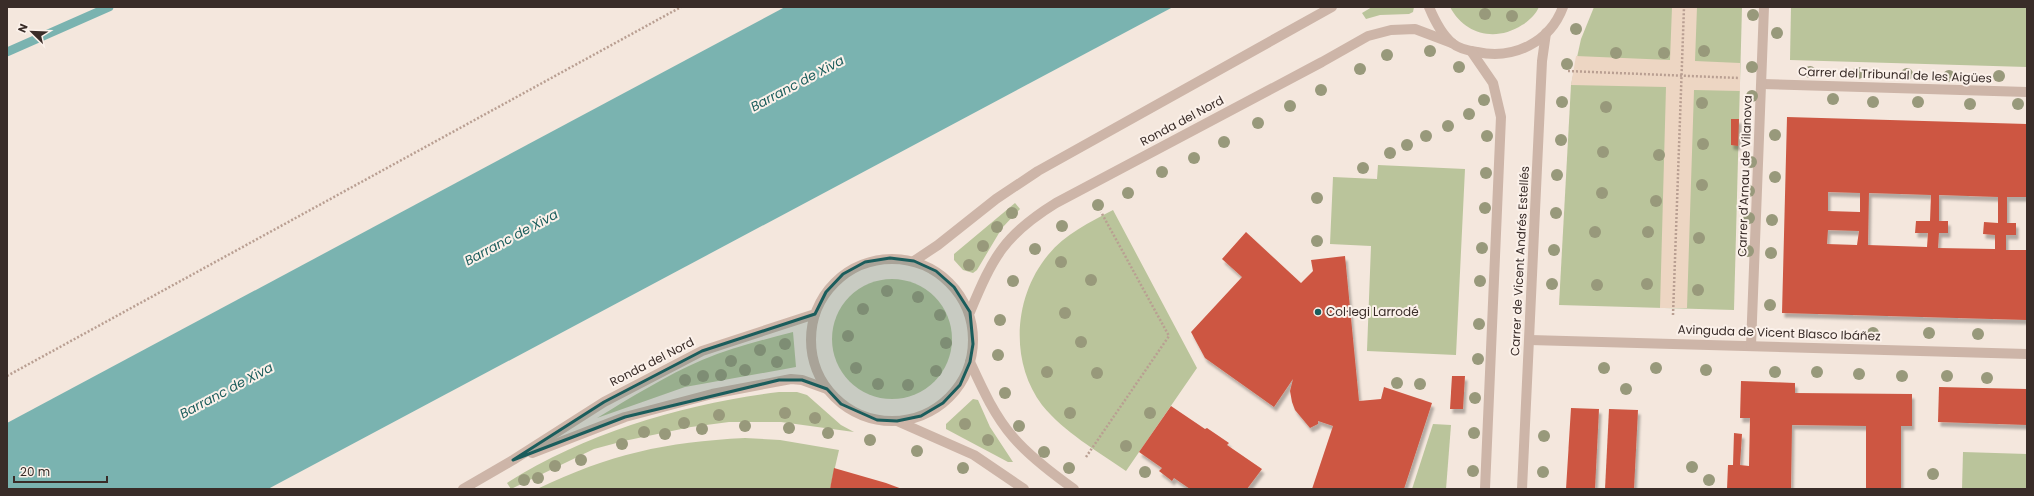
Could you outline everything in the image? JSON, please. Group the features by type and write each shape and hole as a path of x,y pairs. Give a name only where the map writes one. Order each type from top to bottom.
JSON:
{"street":[{"path":"914,261 938,245 996,199 1038,171 1332,7"},
{"path":"1429,7 1434,20 1452,43"},
{"name":"Ronda del Nord","path":"970,312 994,258 1010,238 1028,220 1056,203 1322,62 1368,36 1391,30 1415,29 1471,51 1490,55 1510,54 1529,48 1546,34 1559,19 1564,7"},
{"name":"Carrer d'Arnau de Vilanova","path":"1750,346 1764,7"},
{"name":"Carrer de Vicent Andrés Estellés","path":"1522,489 1542,61 1546,34"},
{"name":"Carrer de Vicent Andrés Estellés","path":"1471,51 1493,83 1501,117 1485,489"},
{"name":"Carrer del Tribunal de les Aigües","path":"1762,84 2027,92"},
{"path":"890,258 914,261 936,271 954,287 970,312 973,344 970,362 960,385 943,403 921,416 897,421 877,420 858,414 841,404 827,389 814,366 810,340 815,314 826,292 843,274 866,262 890,258"},
{"name":"Ronda del Nord","path":"463,489 513,460 604,402 702,350 815,314"},
{"name":"Avinguda de Vicent Blasco Ibáñez","path":"1530,340 2027,354"},
{"path":"970,362 996,414 1012,437 1067,487"},
{"name":"Ronda del Nord","path":"513,460 625,417 712,394 791,379 802,380 827,389"},
{"path":"897,421 974,455 1024,489"}],"path":[{"path":"7,376 681,7"},
{"path":"1674,314 1684,7"},
{"path":"1568,71 1747,78"},
{"path":"1086,457 1169,336 1101,212"}],"highlighted area":[{"path":"890,258 914,261 936,271 954,287 970,312 973,344 970,362 960,385 943,403 921,416 897,421 877,420 841,404 827,389 802,380 779,380 625,417 513,460 604,402 702,351 815,314 826,292 843,274 865,262"}],"green space":[{"path":"1372,7 1414,7 1413,12 1409,14 1380,15 1366,19 1362,13"},
{"path":"1450,7 1539,7 1532,17 1522,25 1502,33 1492,34 1482,33 1464,24 1456,17"},
{"path":"1594,7 1742,7 1734,310 1559,305 1571,85 1581,39"},
{"path":"1791,7 2027,7 2027,67 1790,60"},
{"path":"1378,165 1465,169 1456,355 1367,351 1371,246 1330,244 1333,177 1377,179"},
{"path":"1015,203 1020,209 1002,228 977,270 973,273 963,270 954,260 954,254"},
{"path":"1113,210 1197,368 1126,471 1060,424 1042,405 1031,388 1024,369 1020,349 1022,309 1028,290 1037,271 1048,255 1062,241 1078,229"},
{"path":"892,279 915,283 935,296 948,316 952,339 948,362 935,382 915,395 892,399 869,395 849,382 836,362 832,339 836,316 849,296 869,283"},
{"path":"793,332 796,367 685,387 597,418 662,380 702,360 735,348"},
{"path":"779,392 797,392 807,395 841,425 854,432 781,422 729,422 691,427 594,449 511,489 507,483 570,449 603,435 638,423 708,404"},
{"path":"973,399 978,400 990,427 1013,462 1008,462 946,429 946,424"},
{"path":"1433,424 1451,425 1446,489 1412,489"},
{"path":"745,438 780,440 839,450 830,489 537,489 589,467 638,452 689,443"},
{"path":"1963,452 2027,454 2027,489 1962,489"}],"shaded area":[{"path":"1672,7 1697,7 1695,61 1740,63 1740,91 1694,90 1687,308 1660,308 1666,87 1571,85 1576,56 1670,60"}],"water":[{"name":"Barranc de Xiva","path":"785,7 1173,7 268,489 7,489 7,423"}],"building":[{"path":"1787,117 2027,124 2027,197 2007,197 2007,223 2016,223 2016,235 2006,235 2006,250 2027,250 2027,320 1782,313","holes":["1828,192 1860,193 1860,212 1828,211","1869,193 1931,195 1930,221 1916,221 1915,233 1928,233 1927,247 1868,245","1939,195 1998,197 1998,223 1984,222 1983,234 1995,235 1995,249 1938,248 1939,233 1948,233 1948,221 1939,221","1828,230 1859,231 1857,245 1827,244"]},
{"path":"1731,119 1739,119 1738,146 1731,145"},
{"path":"1246,232 1301,283 1313,271 1311,260 1345,256 1359,401 1381,399 1384,387 1432,403 1404,489 1312,489 1333,426 1318,421 1318,424 1310,428 1295,410 1292,402 1290,391 1293,379 1274,407 1205,358 1191,332 1242,277 1222,259"},
{"path":"1452,376 1465,376 1463,409 1450,409"},
{"path":"1741,381 1795,383 1795,393 1912,394 1912,426 1901,426 1901,489 1866,489 1866,426 1792,425 1791,489 1727,489 1728,465 1733,465 1734,433 1742,434 1740,465 1749,466 1750,418 1740,418"},
{"path":"1939,387 2027,389 2027,425 1938,422"},
{"path":"1171,406 1229,443 1227,445 1262,469 1247,489 1190,489 1174,478 1172,481 1159,471 1162,468 1139,452"},
{"path":"1571,408 1599,409 1595,489 1566,489"},
{"path":"1609,409 1638,410 1634,489 1605,489"},
{"path":"834,468 886,483 902,489 830,489"}],"waterway":[{"path":"7,52 109,7"}],"place":[{"name":"Col·legi Larrodé","path":"1318,312"}]}
